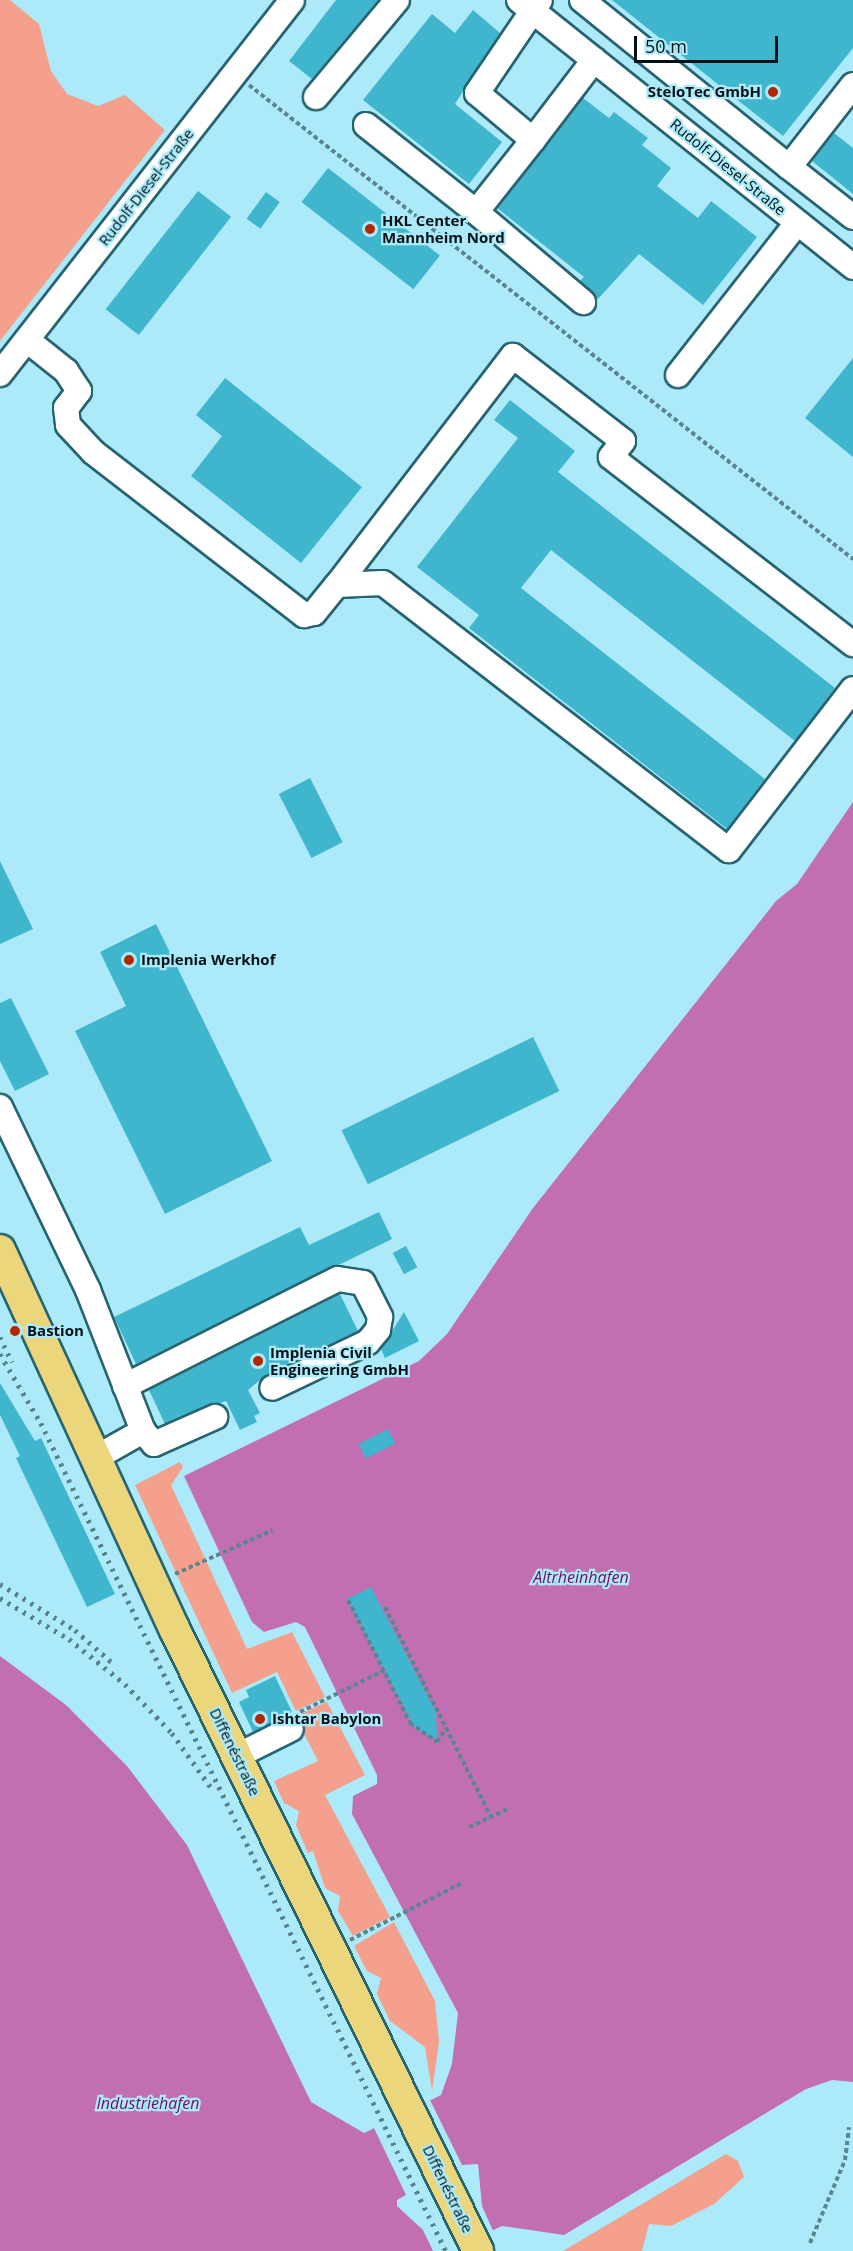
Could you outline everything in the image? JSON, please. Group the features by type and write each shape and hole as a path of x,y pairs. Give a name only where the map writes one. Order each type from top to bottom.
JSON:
{"main road":[{"name":"Diffenéstraße","path":"0,1250 237,1756 478,2251"}],"street":[{"name":"Rudolf-Diesel-Straße","path":"0,374 292,0"},
{"path":"316,97 397,0"},
{"path":"582,0 853,217"},
{"name":"Rudolf-Diesel-Straße","path":"530,4 594,60 853,267"},
{"path":"530,4 520,36 477,93 533,140"},
{"path":"476,212 594,60"},
{"path":"789,167 850,95"},
{"path":"366,125 476,212 583,302"},
{"path":"678,375 797,223"},
{"path":"27,340 66,371 79,391 66,408 68,425 93,453 304,615 314,613 338,585 513,357 623,441 611,457 853,644"},
{"path":"338,585 383,583 729,850 853,689"},
{"path":"0,1107 88,1290 143,1431 154,1444 216,1417"},
{"path":"125,1386 338,1279 363,1283 380,1317 378,1330 368,1342 272,1388"},
{"path":"97,1457 143,1431"},
{"path":"237,1756 291,1729"}],"path":[{"path":"234,74 853,559"},
{"path":"168,1577 273,1530"},
{"path":"348,1600 383,1671 420,1734 437,1742 446,1728"},
{"path":"385,1607 491,1817"},
{"path":"321,1701 383,1671"},
{"path":"469,1827 510,1808"},
{"path":"345,1942 462,1882"},
{"path":"810,2243 845,2160 849,2127"}],"shaded area":[{"path":"0,0 10,0 39,24 51,71 67,94 98,106 125,95 165,130 0,341"},
{"path":"180,1462 183,1467 171,1485 247,1649 292,1632 325,1697 296,1711 277,1672 232,1693 135,1485"},
{"path":"327,1702 365,1775 325,1795 390,1917 353,1936 338,1911 340,1896 325,1888 313,1851 308,1853 296,1825 299,1811 284,1803 274,1781 318,1761 298,1722 300,1714"},
{"path":"394,1922 435,2001 439,2042 432,2091 425,2047 390,2021 377,1994 381,1978 367,1971 354,1946"},
{"path":"726,2154 738,2161 744,2177 714,2204 671,2226 649,2224 642,2251 563,2251"}],"water":[{"name":"Altrheinhafen","path":"853,802 853,2082 832,2080 806,2089 564,2235 502,2226 449,2251 0,2251 0,1656 66,1705 127,1766 187,1845 311,2102 364,2133 441,2095 452,2064 458,2013 352,1814 353,1796 377,1784 377,1775 305,1627 296,1622 264,1632 252,1622 184,1476 419,1361 447,1334 533,1208 776,901 797,884"}],"pier":[{"path":"429,2098 462,2165 478,2164 482,2206 494,2233 455,2251 433,2251 423,2230 397,2206 397,2200 406,2195 373,2126"}],"building":[{"path":"336,0 378,0 312,79 289,61"},
{"name":"SteloTec GmbH","path":"612,0 853,0 853,48 783,136"},
{"path":"473,10 500,33 455,104 502,142 469,184 363,100 432,14 455,33"},
{"path":"583,98 609,118 614,112 648,138 642,145 671,168 657,186 698,218 711,201 757,237 703,305 639,254 598,299 580,281 584,277 497,208"},
{"path":"834,133 853,148 853,194 812,161"},
{"name":"HKL Center Mannheim Nord","path":"328,168 440,255 413,289 302,202"},
{"path":"198,191 231,217 139,335 106,309"},
{"path":"266,192 280,202 260,229 247,219"},
{"path":"853,358 853,457 805,418"},
{"path":"225,378 362,487 301,563 191,476 222,436 196,415"},
{"path":"510,400 575,451 558,472 835,688 795,741 551,550 521,588 765,779 727,829 469,628 479,615 417,567 518,438 494,420"},
{"path":"310,778 343,842 312,858 279,794"},
{"path":"0,861 33,929 0,944"},
{"path":"156,924 272,1161 165,1214 75,1031 126,1006 100,952"},
{"path":"11,998 49,1074 15,1091 0,1061 0,1003"},
{"path":"533,1037 559,1091 368,1184 342,1130"},
{"path":"379,1212 392,1239 136,1364 114,1317 300,1227 309,1245"},
{"path":"406,1246 417,1267 404,1274 393,1253"},
{"path":"340,1294 358,1331 266,1375 248,1390 260,1413 254,1416 257,1422 240,1430 226,1401 165,1424 149,1390"},
{"path":"404,1312 419,1341 385,1358 381,1349"},
{"path":"0,1383 35,1441 41,1438 115,1594 87,1607 16,1458 20,1456 0,1415"},
{"path":"388,1429 395,1443 366,1458 359,1444"},
{"path":"371,1587 436,1712 437,1740 415,1728 347,1599"},
{"path":"275,1676 292,1712 253,1732 239,1702 249,1697 246,1690"}],"railway":[{"path":"0,1337 12,1362"},
{"path":"0,1354 41,1423 446,2251"},
{"path":"0,1584 75,1630 115,1665"},
{"path":"0,1598 69,1639 125,1684 172,1733 212,1789"}],"place":[{"name":"SteloTec GmbH","path":"773,92"},
{"name":"HKL Center Mannheim Nord","path":"370,229"},
{"name":"Implenia Werkhof","path":"129,960"},
{"name":"Bastion","path":"15,1331"},
{"name":"Implenia Civil Engineering GmbH","path":"258,1361"},
{"name":"Ishtar Babylon","path":"260,1719"}],"water label":[{"name":"Industriehafen","path":"148,2103"}]}
